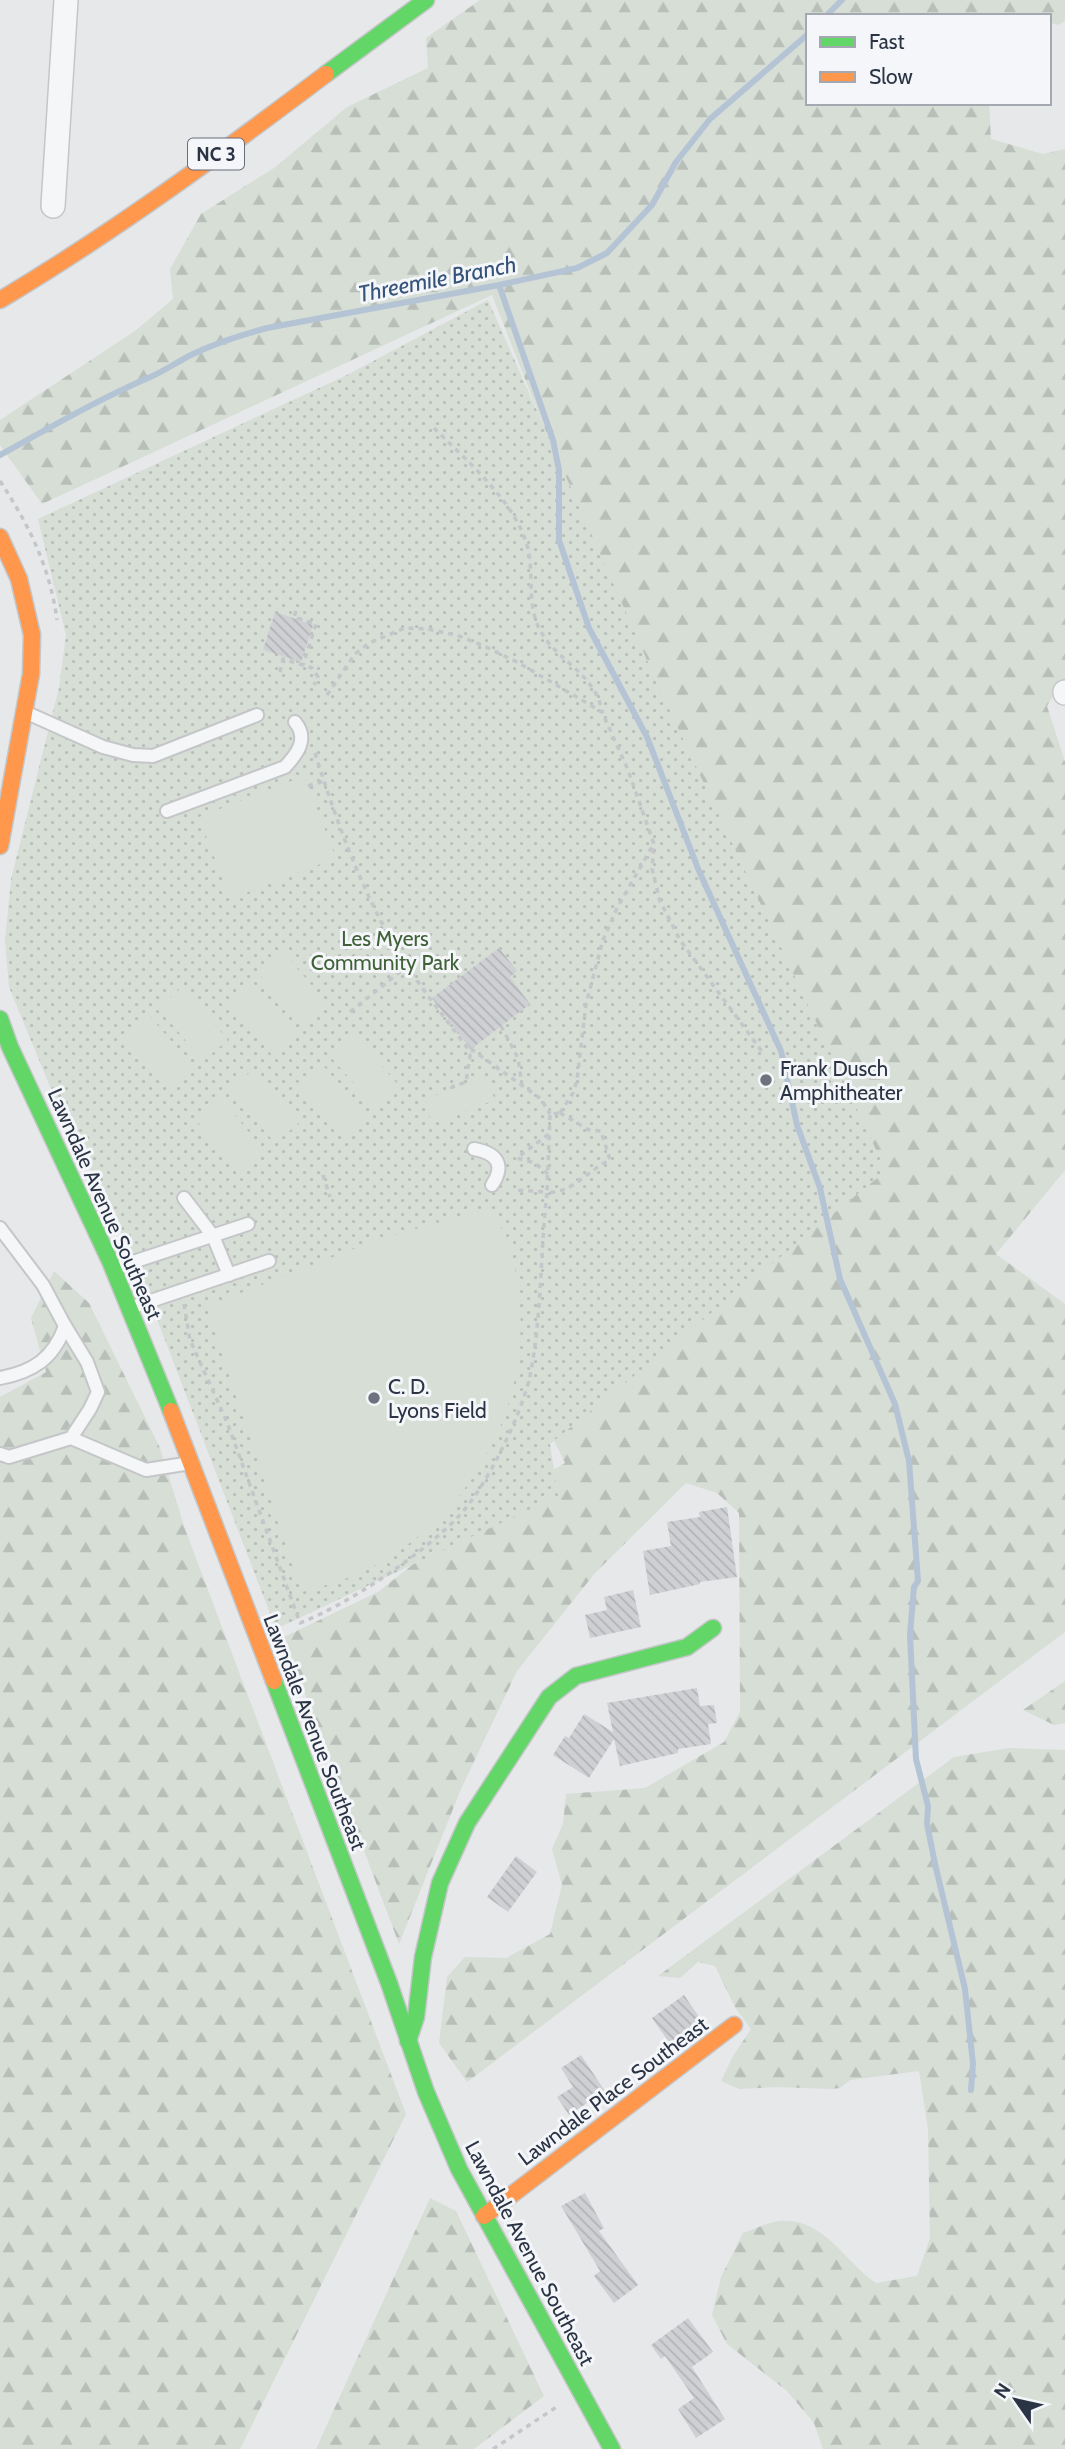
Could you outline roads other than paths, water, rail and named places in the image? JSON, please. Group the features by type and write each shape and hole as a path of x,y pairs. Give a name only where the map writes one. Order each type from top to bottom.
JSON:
{"street":[{"path":"52,206 66,0"},
{"name":"NC 3","path":"0,300 122,224 426,0"},
{"path":"0,537 19,579 32,635 31,674 0,846"},
{"name":"Lawndale Avenue Southeast","path":"0,1020 130,1308 384,1970 426,2092 458,2169 612,2449"},
{"path":"408,2041 416,2017 423,1957 440,1883 467,1823 535,1716 550,1696 576,1676 687,1647 713,1628"},
{"name":"Lawndale Place Southeast","path":"484,2216 734,2025"}],"lane":[{"path":"25,712 103,747 133,755 153,756 257,715"},
{"path":"167,811 285,767 297,755 302,744 299,727 295,722"},
{"path":"474,1149 493,1155 500,1165 499,1175 492,1185"},
{"path":"184,1198 213,1236 229,1275"},
{"path":"113,1268 248,1224"},
{"path":"0,1228 43,1285 87,1362 98,1392 71,1438 9,1457 0,1454"},
{"path":"130,1308 269,1261"},
{"path":"0,1378 35,1368 59,1344 65,1326"},
{"path":"71,1438 146,1470 191,1463"}],"waterway":[{"name":"Threemile Branch","path":"828,14 842,0"},
{"name":"Threemile Branch","path":"0,455 110,396 228,340 267,328 577,268 607,253 652,205 676,162 710,119 806,36"},
{"path":"499,285 553,440 559,470 559,540 589,628 647,737 699,871 781,1051 797,1125 820,1188 840,1279 895,1404 909,1461 918,1581 914,1587 910,1635 916,1759 928,1806 927,1824 935,1864 965,1989 973,2064 971,2090"}],"place":[{"name":"Frank Dusch Amphitheater","path":"766,1080"},
{"name":"C. D. Lyons Field","path":"374,1398"}],"park label":[{"name":"Les Myers Community Park","path":"385,950"}]}
